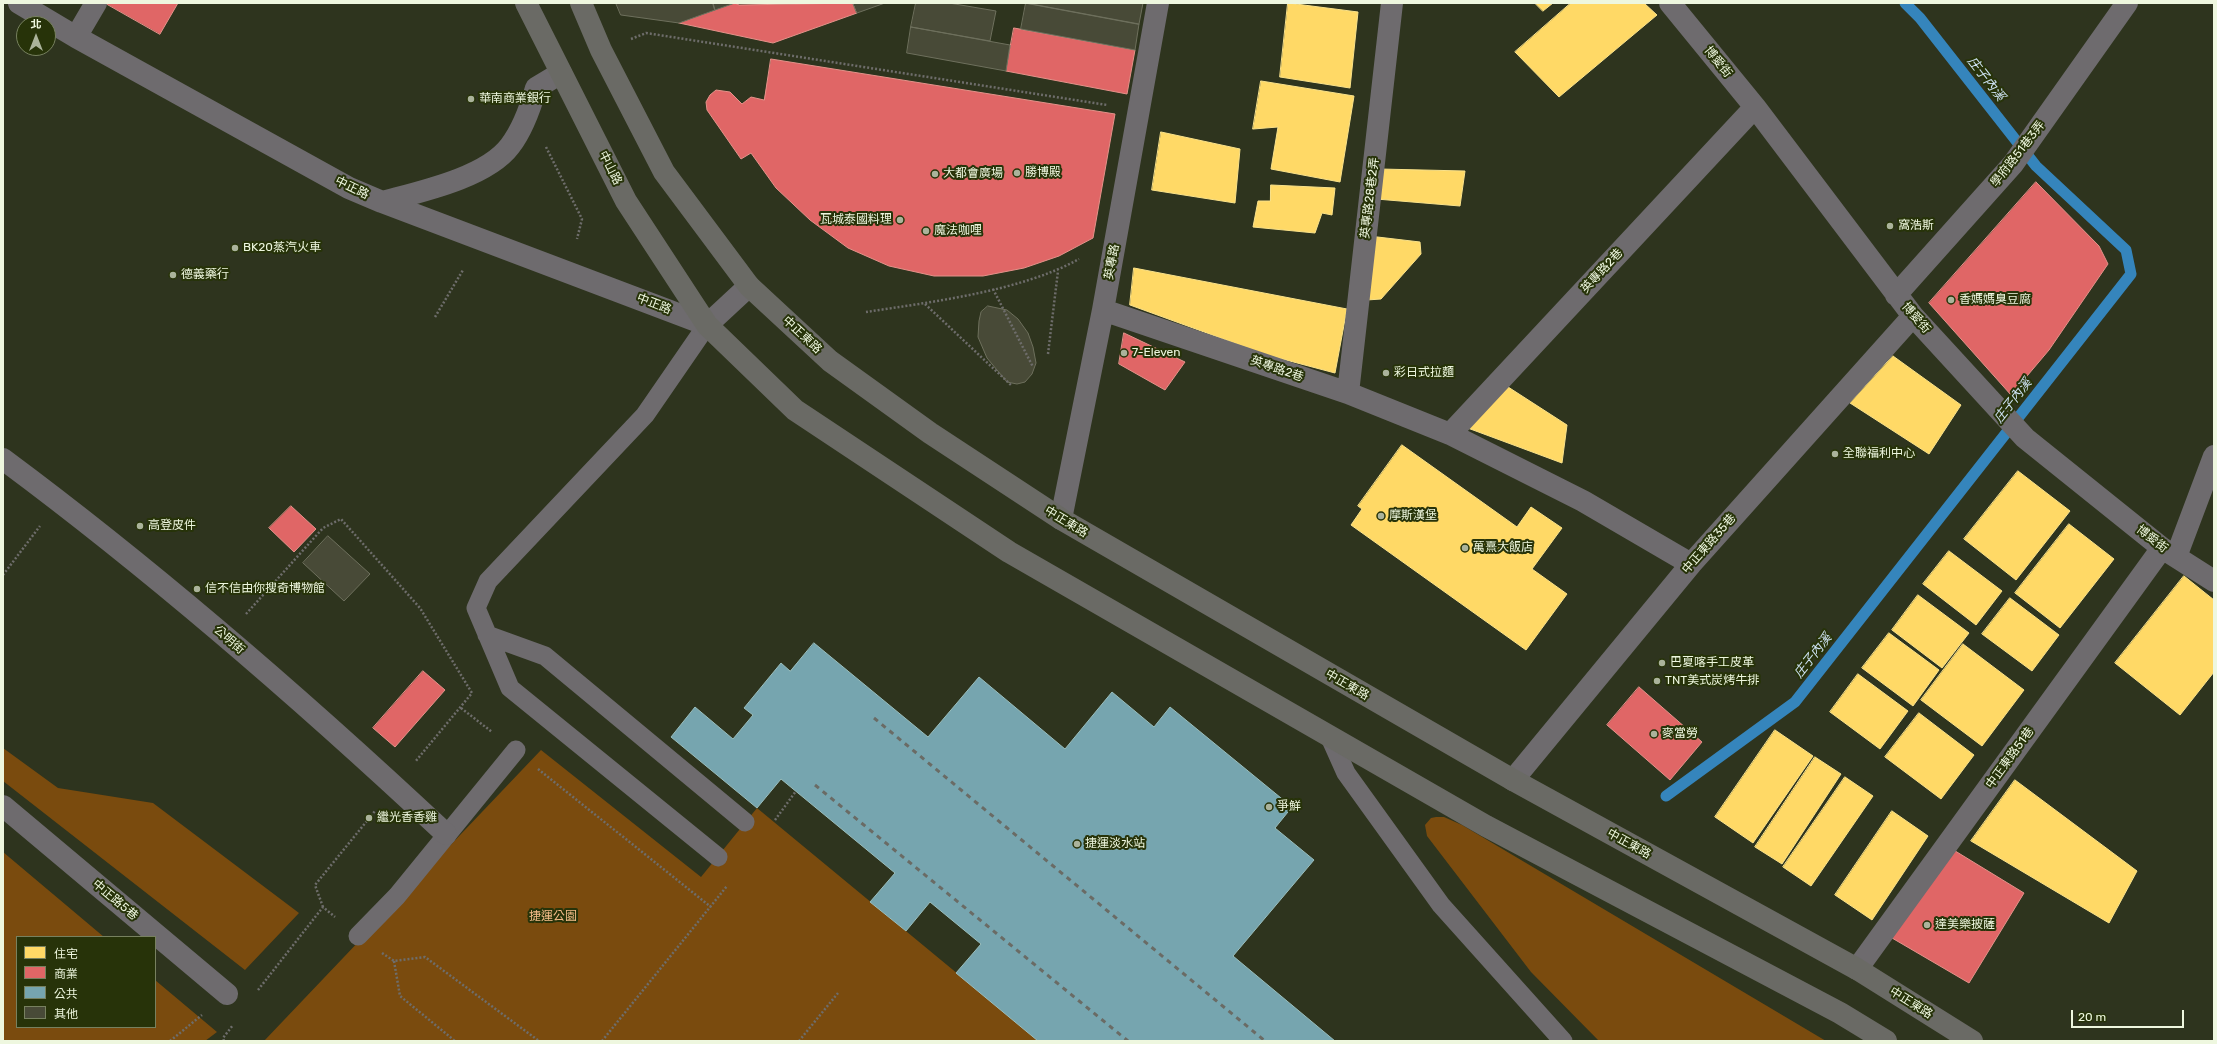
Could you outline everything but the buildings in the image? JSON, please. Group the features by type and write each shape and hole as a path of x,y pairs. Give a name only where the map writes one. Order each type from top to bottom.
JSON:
{"main road":[{"name":"中山路","path":"526,3 626,201 707,325"},
{"path":"581,3 601,50 664,172 750,286"},
{"name":"中正東路","path":"750,286 830,361 930,433 1061,519 1513,780 1857,969 1972,1041"},
{"path":"707,325 795,410 1009,552 1486,826 1840,1013 1886,1041"}],"street":[{"name":"中正路","path":"19,3 76,37 349,188 382,202 707,325"},
{"path":"76,37 96,3"},
{"name":"英專路","path":"1061,519 1103,310 1158,3"},
{"name":"英專路28巷2弄","path":"1348,393 1392,3"},
{"name":"博愛街","path":"1670,3 1755,107 1913,316 2026,438 2169,552 2214,581"},
{"name":"學府路51巷3弄","path":"1896,294 2013,164 2127,3"},
{"path":"382,202 441,186 480,171 510,147 528,117 536,88 561,73"},
{"name":"英專路2巷","path":"1450,434 1755,107"},
{"path":"707,325 750,286"},
{"name":"英專路2巷","path":"1103,310 1348,393 1450,434 1583,501 1691,564"},
{"name":"中正東路35巷","path":"1513,780 1691,564 1913,316"},
{"name":"中正東路51巷","path":"1857,969 2169,552 2214,456"},
{"name":"公明街","path":"3,459 59,501 225,636 395,786 446,834"},
{"name":"中正路5巷","path":"3,806 227,994"}],"lane":[{"path":"707,325 645,415 488,581 476,608 510,688 718,857"},
{"path":"487,635 545,656 746,822"},
{"path":"1329,735 1346,773 1441,905 1563,1041"},
{"path":"358,936 397,896 516,750"}],"path":[{"path":"646,33 1139,110"},
{"path":"544,143 582,219 577,239"},
{"path":"866,312 925,303 993,289 1058,271 1085,256"},
{"path":"435,317 463,270"},
{"path":"1048,354 1058,271"},
{"path":"993,289 1033,366"},
{"path":"925,303 1012,386"},
{"path":"3,575 59,501"},
{"path":"225,636 323,528 341,519 420,608 472,693"},
{"path":"461,708 516,750 711,907"},
{"path":"772,823 796,790"},
{"path":"602,1041 730,882"},
{"path":"254,995 323,907 358,936 394,962 400,996 455,1041"},
{"path":"394,962 425,957 539,1041"},
{"path":"799,1041 838,993"},
{"path":"170,1041 227,994"}],"green space":[{"path":"3,748 58,788 153,803 299,913 245,970 3,781"},
{"name":"捷運公園","path":"541,750 701,877 757,808 1039,1041 264,1041"},
{"path":"1444,817 1462,825 1826,1041 1599,1041 1531,972 1427,836 1425,825 1431,818"},
{"path":"3,852 103,936 16,936 16,1028 156,1028 156,981 217,1032 205,1041 3,1041"}],"waterway":[{"name":"庄子內溪","path":"1666,796 1795,702 2131,274 2126,250 2036,166 1920,18 1905,3"}],"railway":[{"path":"874,718 1265,1041"},
{"path":"815,785 1128,1041"}],"place":[{"name":"華南商業銀行","path":"471,99"},
{"name":"勝博殿","path":"1017,173"},
{"name":"大都會廣場","path":"935,174"},
{"name":"瓦城泰國料理","path":"900,220"},
{"name":"窩浩斯","path":"1890,226"},
{"name":"魔法咖哩","path":"926,231"},
{"name":"BK20蒸汽火車","path":"235,248"},
{"name":"德義藥行","path":"173,275"},
{"name":"香媽媽臭豆腐","path":"1951,300"},
{"name":"7-Eleven","path":"1124,353"},
{"name":"彩日式拉麵","path":"1386,373"},
{"name":"全聯福利中心","path":"1835,454"},
{"name":"摩斯漢堡","path":"1381,516"},
{"name":"高登皮件","path":"140,526"},
{"name":"萬熹大飯店","path":"1465,548"},
{"name":"信不信由你搜奇博物館","path":"197,589"},
{"name":"巴夏喀手工皮革","path":"1662,663"},
{"name":"TNT美式炭烤牛排","path":"1657,681"},
{"name":"麥當勞","path":"1654,734"},
{"name":"爭鮮","path":"1269,807"},
{"name":"繼光香香雞","path":"369,818"},
{"name":"捷運淡水站","path":"1077,844"},
{"name":"達美樂披薩","path":"1927,925"}]}
